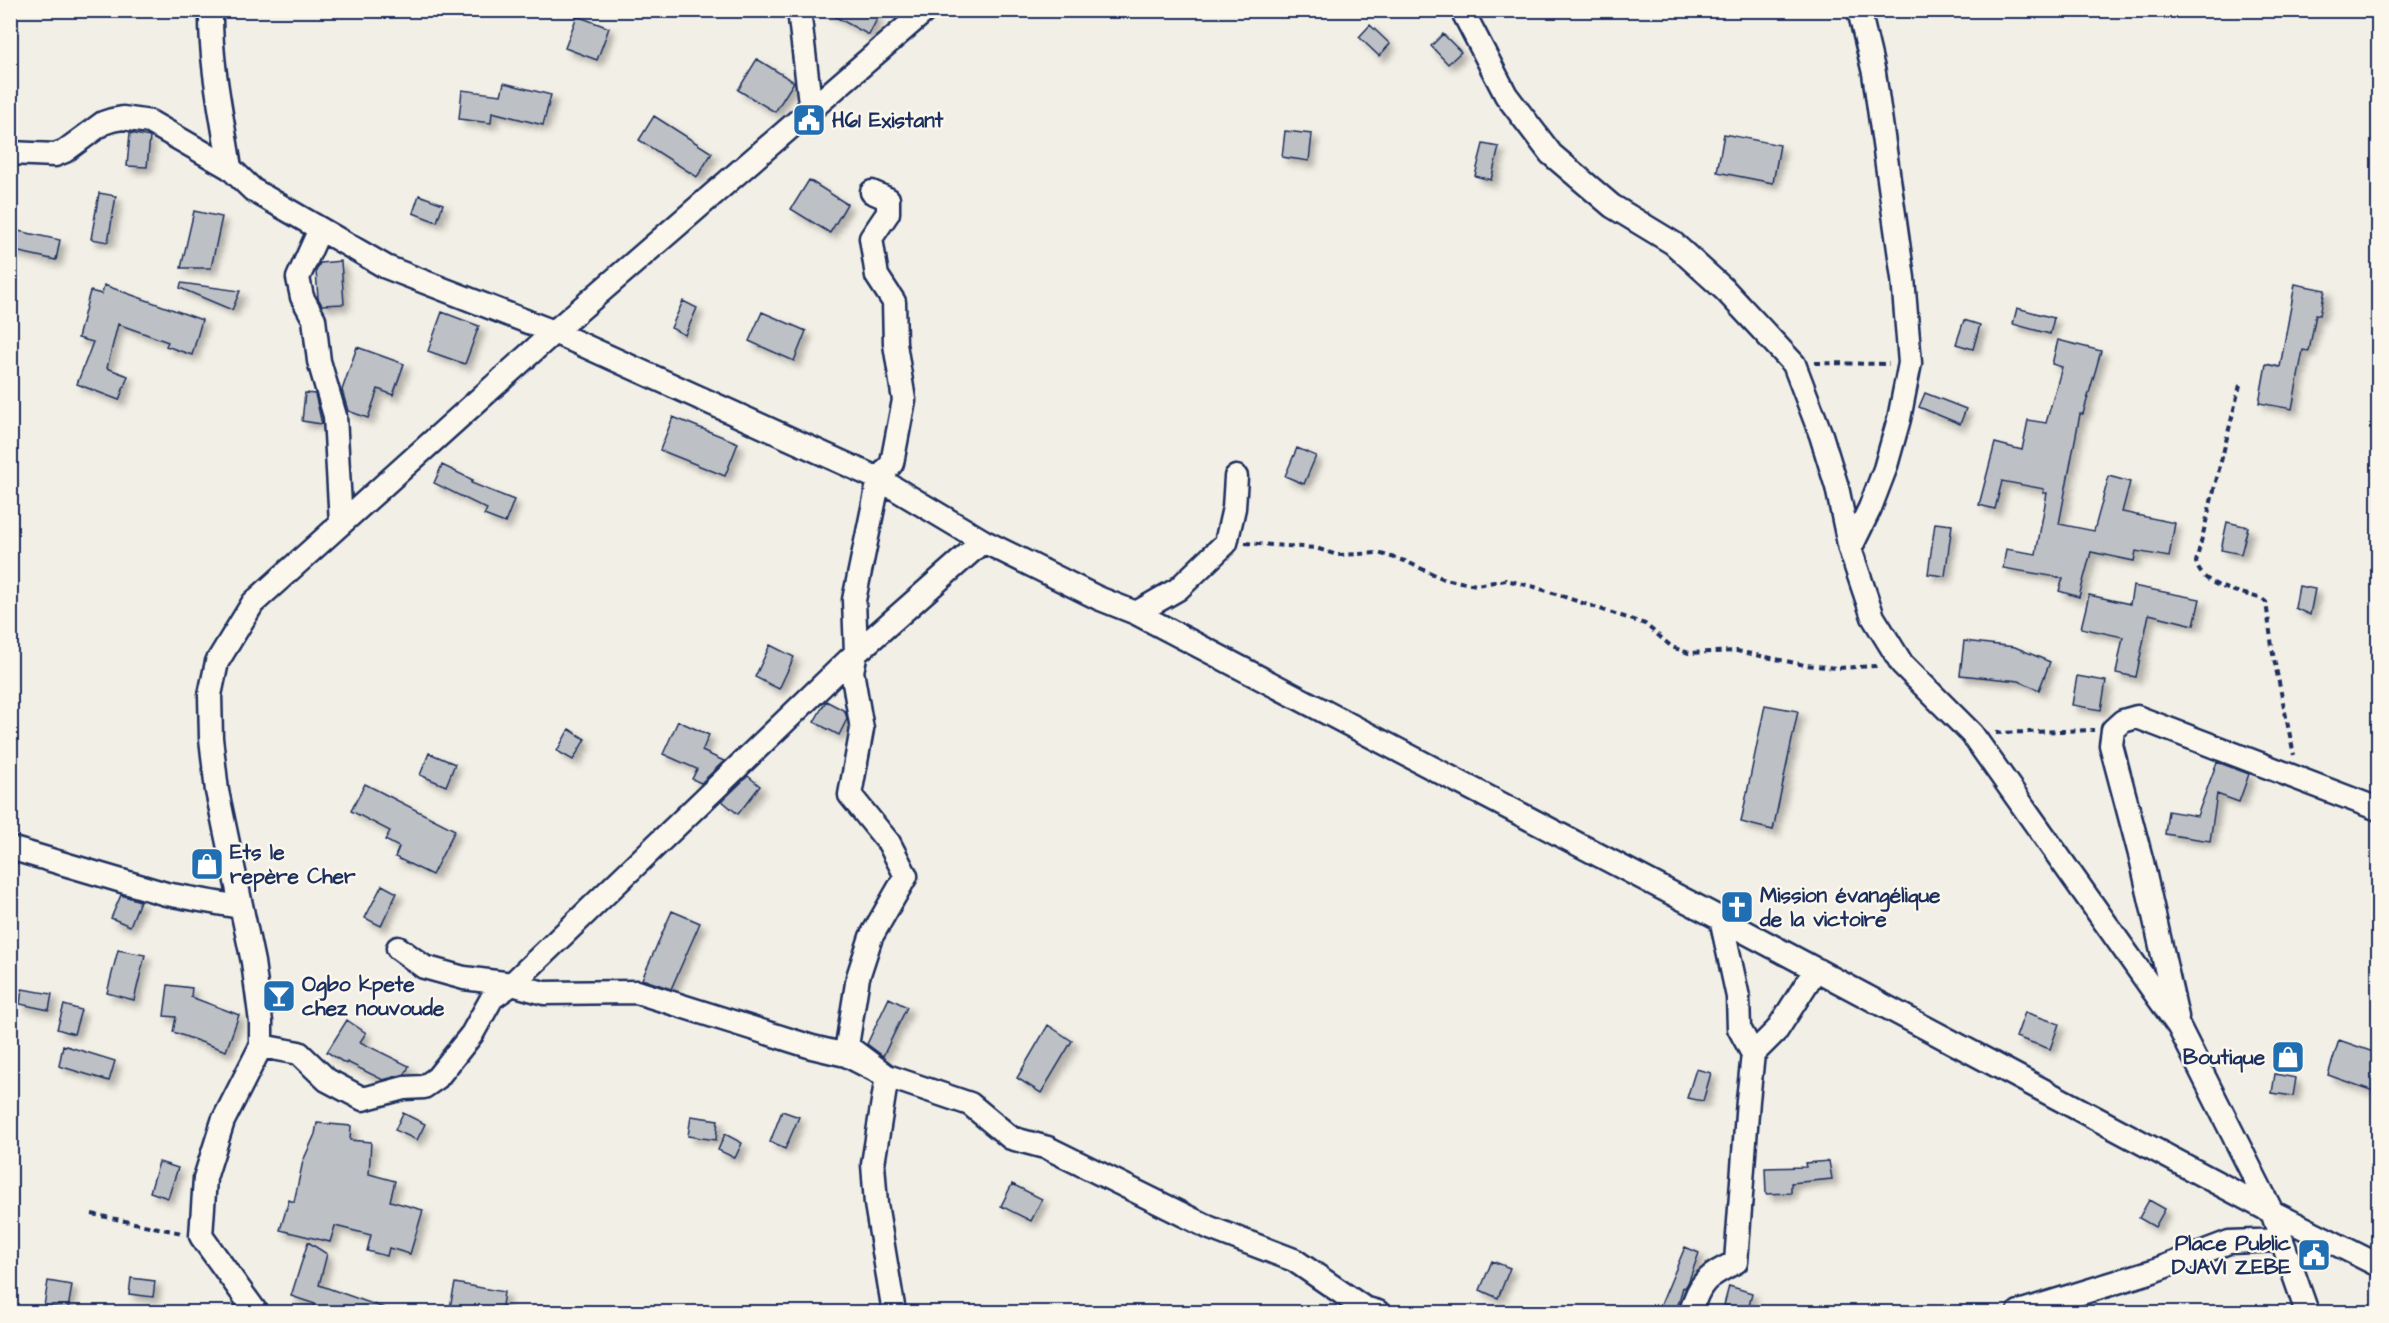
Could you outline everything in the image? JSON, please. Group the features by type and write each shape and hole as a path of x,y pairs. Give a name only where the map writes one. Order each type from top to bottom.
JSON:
{"street":[{"path":"211,10 210,29 218,96 230,168"},
{"path":"800,10 812,111"},
{"path":"256,1312 201,1236 205,1178 224,1121 261,1046 261,1022 253,962 217,792 211,738 210,695 217,662 253,603 554,332 926,10"},
{"path":"1462,10 1506,95 1551,154 1612,207 1673,243 1725,290 1794,364 1821,435 1837,487 1850,549 1873,617 1902,664 1972,734 2179,1027 2272,1212 2307,1312"},
{"path":"1850,549 1870,508 1885,469 1910,363 1903,278 1874,73 1859,10"},
{"path":"10,153 54,154 65,151 103,123 123,118 150,122 230,168 253,190 386,267 554,332 888,477 983,541 1098,598 1136,613 1816,969 2272,1212 2379,1265"},
{"path":"873,192 888,199 888,213 871,238 877,276 894,302 895,344 904,400 888,477 854,600 856,653 852,671 862,729 850,795 888,843 906,876 871,937 858,977 847,1046 887,1076"},
{"path":"320,229 298,278 302,297 314,319 319,361 335,416 341,524"},
{"path":"1136,613 1178,589 1226,543 1234,508 1236,477"},
{"path":"261,1046 299,1053 327,1080 363,1099 404,1088 424,1087 437,1078 472,1034 492,998 512,984 856,653 983,541"},
{"path":"2179,1027 2142,862 2111,745 2113,730 2122,721 2137,717 2379,809"},
{"path":"10,848 166,894 240,907"},
{"path":"1691,1312 1697,1290 1714,1273 1737,1262 1753,1054 1739,1028 1738,997 1721,919"},
{"path":"398,948 424,967 464,978 512,984 544,993 637,992 812,1047 846,1055 887,1076 970,1104 1011,1138 1048,1148 1210,1228 1294,1260 1364,1308 1378,1312"},
{"path":"1753,1054 1777,1029 1816,969"},
{"path":"887,1076 873,1164 876,1204 894,1312"},
{"path":"2019,1312 2153,1271 2229,1242 2281,1240"}],"path":[{"path":"1794,364 1910,363"},
{"path":"2240,385 2196,562 2199,574 2208,582 2266,602 2273,654 2299,779"},
{"path":"1226,543 1316,548 1337,555 1378,553 1406,561 1444,579 1476,585 1506,580 1535,587 1645,624 1672,647 1689,653 1737,651 1805,665 1838,668 1902,664"},
{"path":"1972,734 2113,730"},
{"path":"92,1214 163,1231 201,1236"}],"building":[{"path":"823,10 866,10 878,17 869,35"},
{"path":"577,16 609,28 597,60 565,48"},
{"path":"1370,25 1390,44 1379,56 1359,37"},
{"path":"1443,34 1461,52 1448,64 1431,46"},
{"path":"757,59 794,82 775,112 738,90"},
{"path":"504,83 551,95 543,125 492,112 491,123 459,119 462,90 501,95"},
{"path":"654,116 712,153 697,177 639,140"},
{"path":"1285,131 1312,134 1309,161 1282,157"},
{"path":"130,133 150,137 147,167 127,166"},
{"path":"1724,134 1780,145 1773,183 1717,172"},
{"path":"1483,144 1499,147 1491,180 1475,176"},
{"path":"809,180 847,204 830,233 791,209"},
{"path":"99,193 116,196 108,242 91,239"},
{"path":"419,195 443,204 437,222 413,213"},
{"path":"194,211 222,217 211,268 181,268"},
{"path":"18,231 60,240 56,260 10,250 10,235 17,236"},
{"path":"341,261 344,304 322,305 318,298 316,271 320,263"},
{"path":"181,283 240,291 232,310 180,288"},
{"path":"2295,284 2325,290 2320,315 2316,314 2309,351 2303,350 2292,409 2259,403 2266,364 2280,367"},
{"path":"104,285 202,320 192,355 166,346 168,342 118,324 107,368 128,376 119,400 77,384 93,342 78,338 90,291 102,294"},
{"path":"683,301 697,308 685,335 671,328"},
{"path":"2017,308 2054,318 2050,334 2013,324"},
{"path":"442,312 479,326 465,364 428,351"},
{"path":"762,312 806,331 794,361 749,341"},
{"path":"1964,320 1980,325 1973,349 1956,344"},
{"path":"2058,340 2101,351 2083,414 2080,414 2059,524 2094,531 2109,476 2130,482 2122,512 2175,523 2169,557 2136,551 2134,561 2091,552 2079,597 2059,591 2063,578 2003,568 2006,549 2036,554 2047,493 2043,493 2044,489 2002,481 1995,509 1979,505 1995,443 2022,450 2028,420 2046,423 2062,367 2052,364"},
{"path":"357,347 404,364 393,395 378,389 368,418 348,411 342,390"},
{"path":"305,393 315,394 322,424 302,421"},
{"path":"1925,393 1966,409 1960,424 1919,407"},
{"path":"673,417 738,443 725,476 660,450"},
{"path":"1297,448 1316,456 1304,484 1285,476"},
{"path":"442,465 473,480 471,483 514,500 505,523 484,515 487,509 434,483"},
{"path":"2227,522 2248,527 2241,554 2221,550"},
{"path":"1935,523 1952,525 1945,576 1928,574"},
{"path":"2133,586 2200,599 2194,625 2149,614 2136,677 2116,673 2123,637 2081,628 2089,595 2130,604"},
{"path":"2299,586 2315,589 2310,615 2295,608"},
{"path":"1964,641 2015,647 2050,662 2039,690 2019,681 1960,675"},
{"path":"770,645 794,657 779,689 755,677"},
{"path":"2077,676 2106,681 2101,710 2072,705"},
{"path":"826,701 845,711 847,719 839,735 814,722"},
{"path":"1765,705 1798,711 1773,830 1741,822"},
{"path":"678,721 709,735 702,751 724,761 701,783 692,779 697,769 663,754"},
{"path":"569,729 585,739 573,760 557,751"},
{"path":"429,753 455,764 446,786 420,775"},
{"path":"2217,762 2249,774 2239,802 2217,794 2210,841 2165,834 2168,811 2197,816"},
{"path":"748,776 760,786 738,814 722,801"},
{"path":"365,784 455,830 432,875 395,857 399,847 385,840 390,831 351,811"},
{"path":"382,885 397,893 381,926 365,918"},
{"path":"121,895 140,901 130,926 111,918"},
{"path":"672,911 700,923 671,989 642,979"},
{"path":"118,950 145,955 134,1000 107,993"},
{"path":"168,985 192,988 191,997 239,1015 226,1051 173,1032 176,1017 164,1016"},
{"path":"22,989 52,994 49,1010 20,1004"},
{"path":"889,998 907,1007 883,1056 867,1044"},
{"path":"64,1005 81,1010 74,1034 57,1029"},
{"path":"2025,1012 2059,1024 2050,1049 2016,1037"},
{"path":"347,1020 366,1033 360,1042 409,1066 405,1074 383,1080 347,1062 346,1064 327,1052"},
{"path":"1048,1025 1072,1041 1041,1093 1017,1078"},
{"path":"2339,1040 2379,1054 2379,1093 2328,1075"},
{"path":"63,1045 115,1061 109,1081 59,1066"},
{"path":"1696,1069 1711,1073 1703,1101 1687,1098"},
{"path":"2275,1074 2296,1078 2293,1096 2272,1093"},
{"path":"782,1111 799,1117 785,1149 770,1142"},
{"path":"403,1113 425,1124 417,1140 395,1130"},
{"path":"691,1116 718,1120 716,1140 688,1136"},
{"path":"317,1123 351,1126 350,1140 371,1142 369,1174 395,1181 390,1201 423,1210 410,1254 389,1248 387,1256 367,1251 371,1235 335,1226 330,1242 280,1230 289,1200 294,1202 303,1161 315,1134"},
{"path":"725,1134 742,1143 735,1158 718,1150"},
{"path":"1829,1161 1832,1179 1791,1183 1791,1193 1766,1194 1765,1168 1806,1167 1805,1163"},
{"path":"159,1162 178,1168 168,1198 150,1192"},
{"path":"1012,1184 1042,1199 1031,1221 1001,1206"},
{"path":"2149,1200 2165,1209 2155,1227 2139,1218"},
{"path":"308,1242 327,1254 319,1285 390,1310 390,1312 312,1312 315,1304 291,1296"},
{"path":"1685,1247 1699,1253 1688,1283 1685,1288 1683,1287 1676,1312 1658,1312"},
{"path":"1492,1261 1510,1268 1498,1298 1480,1290"},
{"path":"131,1278 155,1281 153,1297 129,1294"},
{"path":"48,1281 72,1285 68,1309 44,1306"},
{"path":"455,1283 504,1292 501,1312 449,1312"},
{"path":"1729,1286 1752,1293 1748,1311 1724,1305"}],"place":[{"name":"H61 Existant","path":"809,120"},
{"name":"Ets le repère Cher","path":"207,864"},
{"name":"Mission évangélique de la victoire","path":"1737,907"},
{"name":"Ogbo kpete chez nouvoude","path":"279,996"},
{"name":"Boutique","path":"2288,1057"},
{"name":"Place Public DJAVI ZEBE","path":"2314,1255"}]}
